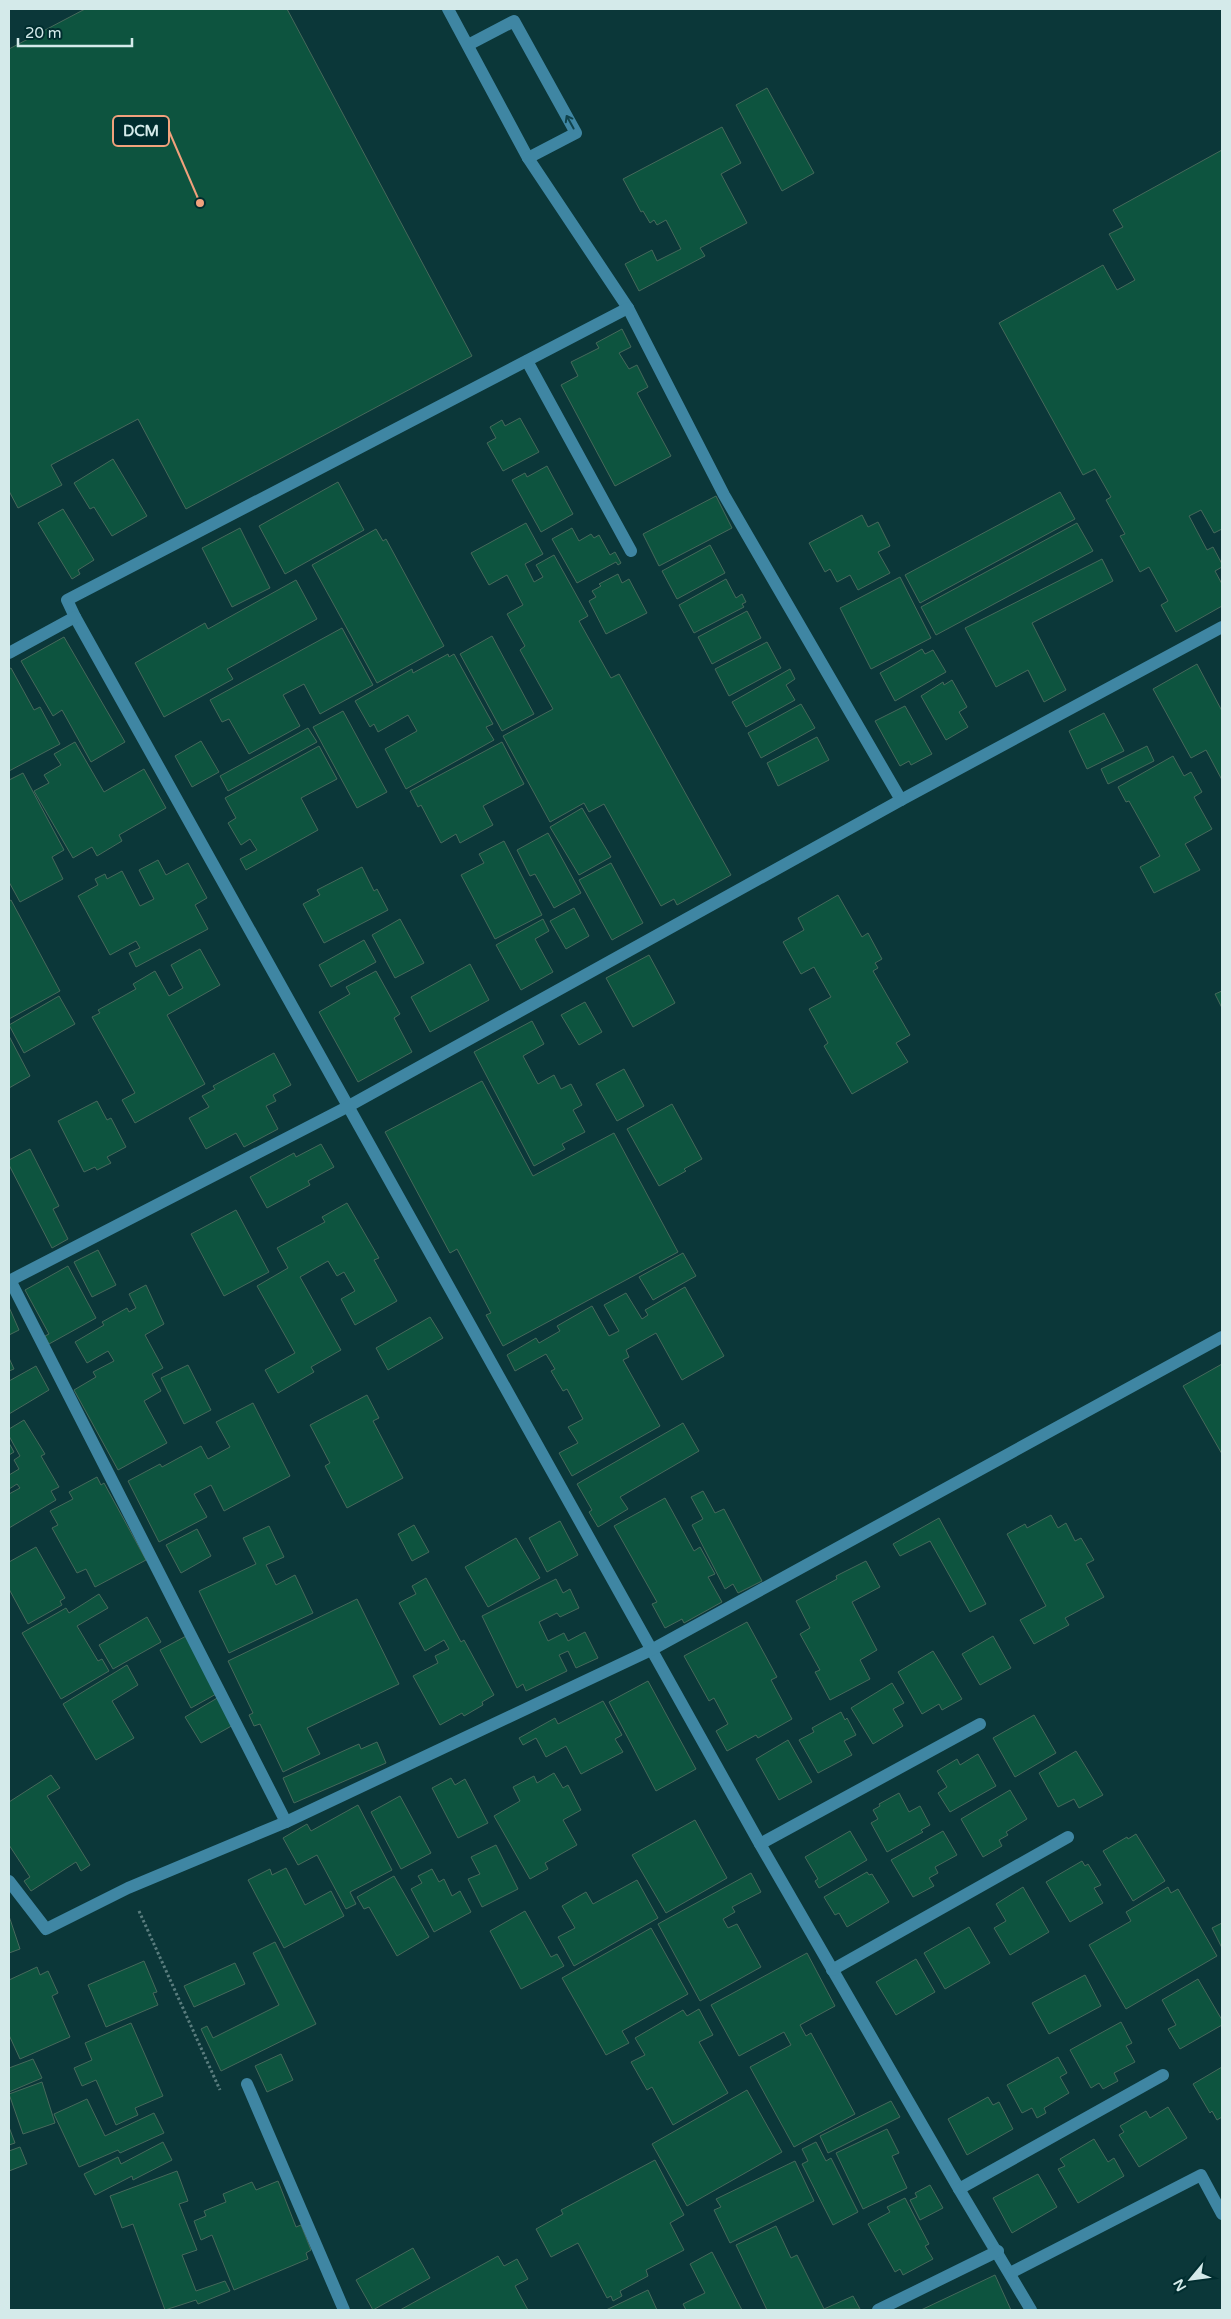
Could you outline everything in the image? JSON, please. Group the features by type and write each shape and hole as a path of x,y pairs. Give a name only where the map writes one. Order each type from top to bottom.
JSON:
{"street":[{"path":"448,9 528,158 628,308 724,495 901,800"},
{"path":"468,45 514,21 576,133 528,158"},
{"path":"628,308 67,600 347,1107 653,1649 760,1844 1031,2310"},
{"path":"527,361 631,551"},
{"path":"9,653 75,617"},
{"path":"286,1822 10,1280 347,1107 901,800 1222,627"},
{"path":"9,1881 46,1929 128,1888 286,1822 653,1649 1222,1336"},
{"path":"760,1844 980,1724"},
{"path":"832,1970 1068,1837"},
{"path":"959,2189 1163,2075"},
{"path":"247,2084 344,2310"},
{"path":"1010,2273 1200,2175 1222,2214"},
{"path":"878,2310 998,2251"}],"path":[{"path":"128,1888 221,2092 247,2084"}],"building":[{"path":"85,9 287,9 472,356 186,509 138,419 51,465 62,485 18,508 9,491 9,49"},
{"path":"767,88 814,173 782,191 736,105"},
{"path":"722,127 741,163 721,174 747,223 700,248 705,256 639,291 625,264 652,250 657,261 681,249 666,220 657,225 654,220 650,223 643,211 641,212 623,179"},
{"path":"1222,150 1222,529 1214,533 1201,510 1189,516 1207,550 1213,547 1222,564 1222,567 1215,571 1222,584 1222,606 1176,632 1161,605 1168,601 1149,567 1140,572 1120,536 1125,534 1106,500 1111,497 1095,469 1083,475 999,323 1103,265 1117,290 1135,280 1109,234 1123,227 1113,210"},
{"path":"622,329 631,347 619,353 629,369 637,365 648,387 637,393 671,456 615,486 561,385 578,376 571,362 599,348 596,343"},
{"path":"520,418 539,452 503,471 487,443 496,438 490,427 502,420 505,426"},
{"path":"113,459 147,516 112,536 94,507 90,509 74,483"},
{"path":"547,466 573,514 541,532 512,480 525,473 527,477"},
{"path":"338,482 364,530 285,574 259,526"},
{"path":"1060,492 1075,519 920,603 905,575"},
{"path":"716,496 732,528 659,566 643,534"},
{"path":"63,509 94,560 78,570 80,574 72,579 38,523"},
{"path":"862,515 868,527 878,522 890,546 878,552 890,573 858,590 850,575 837,582 830,569 825,572 809,543"},
{"path":"526,523 543,554 525,564 534,582 543,577 536,565 554,555 588,616 579,621 611,678 619,674 731,875 677,905 674,899 661,906 604,804 589,812 584,803 550,822 503,736 553,709 520,650 525,646 507,614 523,605 507,575 489,585 471,553"},
{"path":"1077,523 1093,551 936,635 921,607"},
{"path":"240,528 270,588 232,607 202,548"},
{"path":"572,528 579,541 591,534 594,538 599,535 610,555 615,552 621,563 618,565 616,562 577,583 552,539"},
{"path":"376,529 383,541 386,539 444,646 377,683 312,565"},
{"path":"710,545 725,573 677,599 662,571"},
{"path":"1102,559 1113,581 1032,623 1066,690 1044,702 1028,670 996,687 965,628"},
{"path":"618,574 622,583 629,579 647,613 606,634 589,601 596,597 592,591 601,586 599,584"},
{"path":"900,577 931,638 871,669 840,608"},
{"path":"726,579 736,598 742,594 746,602 742,604 744,607 694,633 679,605"},
{"path":"296,580 317,619 227,669 233,679 164,717 135,663 205,623 208,629"},
{"path":"747,611 761,638 712,664 698,637"},
{"path":"342,628 373,685 320,714 304,684 283,695 300,726 249,754 229,719 222,722 210,700"},
{"path":"492,636 534,714 502,731 460,654"},
{"path":"64,637 125,742 91,762 62,710 53,716 21,661"},
{"path":"767,642 781,668 729,696 715,669"},
{"path":"922,649 925,654 933,650 946,672 895,701 880,673"},
{"path":"448,654 449,657 454,654 493,724 486,727 494,740 406,789 385,749 417,731 408,715 378,732 374,724 370,727 355,701 412,669 413,673"},
{"path":"1197,664 1222,711 1222,780 1206,750 1191,758 1153,689"},
{"path":"11,668 34,710 40,707 60,744 9,771 9,669"},
{"path":"790,669 795,679 786,685 795,700 746,727 732,702"},
{"path":"952,680 967,707 959,712 968,727 946,740 921,696 943,682 944,685"},
{"path":"801,704 815,728 761,758 748,733"},
{"path":"905,706 932,754 911,765 909,761 900,766 875,721"},
{"path":"343,711 387,792 357,808 313,727"},
{"path":"1104,713 1124,751 1087,769 1069,731"},
{"path":"308,728 317,742 228,791 220,776"},
{"path":"817,737 829,760 778,786 767,763"},
{"path":"201,741 219,772 192,787 175,756"},
{"path":"75,742 104,792 144,769 166,808 119,835 122,841 97,856 92,847 73,858 34,791 49,783 44,775 61,765 54,754"},
{"path":"502,742 524,784 483,806 493,825 460,843 456,834 441,843 421,805 418,807 410,791"},
{"path":"319,746 337,779 301,798 318,830 246,870 240,859 257,850 250,839 241,845 228,823 236,818 225,798"},
{"path":"1147,746 1154,761 1108,784 1101,769"},
{"path":"1173,756 1184,776 1191,772 1202,792 1194,797 1212,829 1185,844 1200,870 1154,893 1140,867 1160,856 1129,801 1126,802 1118,787"},
{"path":"23,773 64,850 52,857 63,879 20,902 9,882 9,780"},
{"path":"582,808 611,857 579,875 550,827"},
{"path":"548,833 581,893 554,908 535,874 530,876 517,850"},
{"path":"504,841 542,915 495,939 461,875 484,863 479,854"},
{"path":"158,860 166,875 188,863 207,898 195,905 208,929 136,967 129,953 140,948 136,941 110,955 78,896 98,885 95,879 105,874 107,879 122,871 140,906 154,899 139,870"},
{"path":"611,863 643,923 612,940 579,880"},
{"path":"362,867 374,891 377,889 388,910 324,943 303,904 320,895 317,890"},
{"path":"838,895 862,937 868,933 882,959 875,963 878,968 873,971 910,1035 896,1043 908,1062 852,1094 824,1046 828,1043 809,1009 831,997 814,967 801,974 783,942 804,930 798,918"},
{"path":"11,900 60,991 9,1019 9,901"},
{"path":"574,908 589,936 566,949 550,921"},
{"path":"400,919 424,963 395,978 372,935"},
{"path":"543,919 549,931 535,939 553,972 521,990 496,945"},
{"path":"364,940 376,962 331,987 319,965"},
{"path":"200,949 220,985 167,1015 205,1084 135,1123 122,1100 135,1093 92,1017 100,1013 98,1010 136,989 133,984 155,971 169,996 183,988 171,965"},
{"path":"649,955 675,1003 633,1027 606,978"},
{"path":"470,964 489,1000 430,1032 411,997"},
{"path":"376,971 400,1014 394,1018 412,1052 358,1082 319,1012 350,994 346,987"},
{"path":"1222,991 1222,1008 1215,994"},
{"path":"59,996 75,1024 24,1053 9,1025"},
{"path":"585,1002 602,1032 579,1045 561,1015"},
{"path":"532,1021 544,1044 523,1056 538,1084 554,1075 561,1089 571,1084 582,1105 573,1110 585,1132 562,1144 565,1149 534,1166 474,1052"},
{"path":"9,1036 30,1076 9,1088"},
{"path":"274,1053 291,1085 273,1095 276,1101 266,1106 278,1129 244,1147 236,1133 206,1149 189,1118 209,1107 202,1096 215,1089 213,1086"},
{"path":"624,1069 644,1106 617,1121 596,1084"},
{"path":"482,1081 533,1176 614,1133 678,1252 503,1346 486,1315 491,1313 457,1249 450,1253 385,1132"},
{"path":"97,1101 107,1120 111,1118 126,1147 107,1157 111,1163 97,1170 95,1167 84,1172 58,1121"},
{"path":"672,1104 702,1159 684,1169 686,1171 659,1186 627,1129"},
{"path":"321,1144 334,1167 308,1181 310,1185 267,1208 250,1177 294,1153 296,1157"},
{"path":"30,1149 59,1206 53,1209 68,1239 52,1248 9,1165 9,1160"},
{"path":"347,1203 379,1258 374,1260 397,1301 355,1325 341,1299 355,1291 344,1272 337,1276 328,1261 300,1277 341,1350 311,1367 314,1372 278,1393 265,1370 295,1353 257,1286 288,1268 277,1248 325,1222 322,1217"},
{"path":"236,1210 269,1272 224,1296 191,1234"},
{"path":"98,1250 116,1285 92,1297 74,1262"},
{"path":"683,1253 696,1276 653,1300 639,1277"},
{"path":"68,1266 96,1318 49,1344 45,1336 49,1334 25,1290"},
{"path":"146,1285 164,1324 145,1335 163,1368 152,1374 161,1391 144,1401 167,1443 118,1470 74,1390 96,1377 93,1372 114,1361 108,1351 87,1363 75,1342 104,1325 102,1322 127,1308 129,1312 136,1308 129,1294"},
{"path":"685,1287 724,1356 682,1380 656,1333 626,1350 629,1357 623,1360 660,1426 572,1476 559,1453 578,1443 568,1427 583,1419 567,1389 563,1391 551,1371 555,1369 546,1354 515,1371 507,1355 536,1338 539,1343 560,1331 557,1326 592,1306 609,1336 619,1331 604,1305 626,1293 642,1319 648,1315 645,1310"},
{"path":"9,1307 19,1330 9,1335"},
{"path":"430,1317 443,1338 388,1370 376,1348"},
{"path":"9,1358 14,1369 9,1371"},
{"path":"1222,1364 1222,1454 1183,1386"},
{"path":"188,1365 211,1410 184,1424 161,1378"},
{"path":"36,1366 49,1390 9,1414 9,1381"},
{"path":"367,1395 379,1418 373,1421 403,1478 347,1508 325,1466 330,1463 310,1425"},
{"path":"253,1403 290,1476 224,1511 211,1485 194,1494 207,1517 159,1542 128,1481 160,1464 162,1467 201,1446 208,1459 230,1447 216,1422"},
{"path":"24,1420 45,1454 41,1456 59,1487 51,1491 56,1500 9,1528 9,1494 20,1488 17,1484 9,1489 9,1475 19,1469 14,1460 20,1456 9,1436 9,1429"},
{"path":"683,1423 699,1451 620,1497 628,1509 598,1527 589,1512 592,1510 577,1484"},
{"path":"9,1443 14,1452 9,1455"},
{"path":"97,1477 101,1485 104,1483 146,1560 95,1587 86,1569 77,1573 52,1528 58,1525 50,1511 73,1499 69,1492"},
{"path":"703,1491 715,1513 724,1509 762,1581 738,1593 733,1584 725,1589 692,1525 703,1519 691,1497"},
{"path":"665,1498 694,1551 700,1547 715,1574 708,1577 722,1602 684,1623 682,1619 665,1628 652,1604 657,1602 614,1526"},
{"path":"1051,1515 1058,1528 1066,1523 1075,1541 1081,1538 1094,1560 1086,1564 1104,1597 1065,1618 1069,1625 1034,1644 1020,1620 1046,1606 1007,1534 1025,1524 1027,1528"},
{"path":"939,1518 986,1604 970,1612 930,1541 900,1556 893,1544"},
{"path":"560,1521 578,1555 547,1572 529,1538"},
{"path":"414,1525 429,1552 412,1561 398,1534"},
{"path":"269,1526 284,1557 266,1565 276,1585 295,1575 313,1613 229,1653 199,1591 256,1564 243,1538"},
{"path":"197,1529 211,1556 181,1573 166,1545"},
{"path":"516,1538 540,1578 488,1607 465,1567"},
{"path":"36,1547 65,1598 60,1601 62,1605 28,1624 9,1589 9,1562"},
{"path":"866,1561 880,1587 852,1602 877,1650 860,1660 870,1679 830,1700 815,1672 820,1670 800,1634 810,1628 796,1601 837,1579 836,1576"},
{"path":"426,1578 461,1642 464,1640 494,1695 482,1702 483,1705 464,1716 462,1713 440,1725 413,1676 438,1663 435,1656 449,1649 444,1640 425,1651 399,1603 416,1594 412,1586"},
{"path":"556,1579 563,1593 570,1589 579,1608 560,1617 557,1613 539,1622 548,1641 564,1633 568,1641 585,1632 598,1658 576,1668 568,1651 559,1655 567,1671 526,1691 523,1684 517,1688 482,1616"},
{"path":"99,1594 108,1608 77,1626 98,1661 102,1659 109,1671 61,1699 22,1633 66,1608 69,1613"},
{"path":"357,1599 399,1684 307,1728 320,1754 283,1772 260,1724 254,1726 249,1715 253,1713 228,1661"},
{"path":"147,1617 161,1642 113,1669 99,1645"},
{"path":"747,1622 777,1677 771,1680 792,1719 758,1738 756,1735 727,1751 716,1731 728,1724 714,1698 709,1701 684,1656"},
{"path":"188,1635 218,1693 191,1708 160,1650"},
{"path":"993,1636 1011,1668 980,1685 962,1654"},
{"path":"933,1651 962,1699 942,1710 939,1704 922,1714 898,1672"},
{"path":"127,1665 138,1685 112,1701 134,1738 96,1760 63,1704"},
{"path":"648,1681 696,1769 656,1791 609,1702"},
{"path":"892,1683 904,1703 893,1709 903,1726 873,1744 851,1708"},
{"path":"219,1697 235,1724 201,1743 185,1717"},
{"path":"603,1701 622,1735 615,1739 623,1752 581,1774 566,1746 546,1757 536,1738 523,1745 519,1738 555,1718 558,1724"},
{"path":"841,1712 845,1720 847,1718 856,1735 844,1741 852,1755 818,1773 799,1740 814,1732 812,1728"},
{"path":"1034,1715 1056,1753 1015,1777 993,1738"},
{"path":"788,1740 812,1782 779,1800 756,1759"},
{"path":"377,1742 386,1763 294,1803 283,1778 359,1744 361,1749"},
{"path":"1076,1751 1103,1795 1079,1808 1074,1799 1058,1807 1039,1773"},
{"path":"978,1754 996,1786 950,1812 938,1793 947,1787 937,1771 957,1759 960,1765"},
{"path":"554,1773 563,1788 568,1785 581,1810 563,1820 577,1845 545,1863 548,1869 530,1879 494,1816 520,1801 513,1787 534,1776 537,1783"},
{"path":"51,1775 60,1788 47,1796 90,1865 81,1871 76,1862 31,1891 24,1881 30,1877 9,1845 9,1802"},
{"path":"451,1778 455,1785 465,1779 488,1823 458,1838 432,1788"},
{"path":"1010,1790 1027,1819 1006,1832 1008,1835 999,1840 1002,1846 983,1857 961,1819"},
{"path":"899,1793 909,1812 920,1806 930,1825 921,1830 923,1832 887,1852 871,1823 878,1819 873,1810 880,1806 879,1804"},
{"path":"400,1796 431,1853 401,1869 371,1812"},
{"path":"358,1805 392,1870 350,1892 356,1904 346,1909 317,1855 298,1865 283,1838 307,1824 311,1831"},
{"path":"695,1820 727,1878 666,1913 632,1855"},
{"path":"850,1831 867,1860 819,1888 815,1881 818,1879 805,1857"},
{"path":"943,1831 957,1855 935,1867 938,1873 929,1878 934,1886 913,1897 891,1860"},
{"path":"1136,1834 1165,1881 1133,1901 1103,1851"},
{"path":"496,1845 518,1889 482,1907 468,1879 480,1874 471,1857"},
{"path":"1082,1861 1085,1866 1088,1864 1101,1885 1094,1888 1103,1903 1070,1922 1046,1882"},
{"path":"286,1868 305,1905 331,1891 344,1916 284,1948 248,1880 270,1869 272,1875"},
{"path":"432,1869 439,1882 444,1879 452,1896 460,1891 471,1912 434,1932 411,1889 422,1883 418,1876"},
{"path":"867,1872 869,1875 872,1874 889,1902 847,1927 839,1913 835,1915 824,1897"},
{"path":"751,1873 761,1892 732,1907 735,1912 723,1919 728,1928 737,1924 761,1967 700,2001 658,1924"},
{"path":"394,1876 429,1937 397,1956 369,1907 364,1909 357,1897"},
{"path":"637,1880 658,1918 574,1966 558,1937 575,1928 562,1906 586,1892 593,1904"},
{"path":"1023,1887 1049,1932 1010,1955 994,1928 1006,1921 996,1904"},
{"path":"1168,1887 1171,1893 1178,1889 1217,1956 1126,2009 1089,1945 1131,1921 1126,1912"},
{"path":"525,1911 551,1957 557,1954 564,1966 521,1989 490,1931"},
{"path":"9,1916 20,1949 9,1953"},
{"path":"1222,1923 1222,1948 1212,1928"},
{"path":"969,1927 990,1963 945,1989 924,1953"},
{"path":"651,1928 688,1994 622,2031 629,2043 606,2055 562,1978"},
{"path":"275,1942 316,2024 221,2071 201,2029 207,2026 213,2038 279,2005 253,1953"},
{"path":"807,1953 835,2006 800,2025 806,2036 811,2033 855,2114 794,2147 750,2067 791,2045 784,2032 739,2056 711,2005"},
{"path":"916,1959 935,1992 896,2015 876,1982"},
{"path":"144,1961 157,1992 153,1993 158,2005 106,2027 88,1985"},
{"path":"235,1963 245,1984 194,2007 184,1986"},
{"path":"37,1967 40,1975 48,1971 58,1993 52,1996 70,2037 20,2059 9,2035 9,1980"},
{"path":"1085,1975 1101,2006 1049,2034 1032,2003"},
{"path":"1198,1979 1222,2020 1222,2025 1180,2049 1168,2029 1176,2025 1162,2000"},
{"path":"699,2009 713,2035 699,2042 728,2093 673,2125 652,2087 647,2090 631,2062 645,2055 635,2038 683,2010 687,2016"},
{"path":"1121,2022 1132,2043 1126,2046 1135,2062 1114,2073 1118,2081 1103,2089 1099,2083 1091,2088 1070,2050"},
{"path":"131,2023 163,2096 135,2108 138,2115 116,2125 96,2080 82,2086 74,2068 92,2060 85,2043"},
{"path":"281,2054 293,2080 267,2092 255,2066"},
{"path":"1058,2057 1067,2073 1060,2077 1069,2093 1044,2108 1046,2113 1037,2118 1032,2108 1022,2113 1007,2085"},
{"path":"33,2059 42,2078 9,2092 9,2068"},
{"path":"1222,2067 1222,2117 1217,2120 1212,2111 1210,2113 1193,2084"},
{"path":"42,2082 55,2123 23,2134 9,2094"},
{"path":"747,2090 782,2152 687,2206 652,2144"},
{"path":"988,2097 993,2105 999,2102 1013,2129 967,2155 948,2119"},
{"path":"87,2099 105,2136 154,2113 164,2133 120,2153 118,2150 79,2167 54,2114"},
{"path":"891,2101 900,2117 828,2153 820,2136"},
{"path":"1168,2107 1187,2138 1139,2167 1119,2135 1124,2132 1120,2126 1146,2111 1150,2118"},
{"path":"9,2127 15,2143 9,2145"},
{"path":"887,2129 899,2153 892,2156 907,2188 863,2209 836,2153"},
{"path":"1094,2139 1108,2162 1114,2158 1124,2176 1078,2203 1058,2169 1065,2166 1060,2159"},
{"path":"163,2142 172,2160 133,2180 132,2176 95,2195 84,2174 118,2157 121,2164"},
{"path":"816,2142 826,2161 831,2158 858,2212 833,2225 802,2164 808,2161 802,2149"},
{"path":"20,2147 27,2164 9,2171 9,2151"},
{"path":"655,2160 684,2215 670,2223 684,2250 646,2270 648,2276 620,2291 622,2296 613,2301 611,2296 607,2298 578,2243 551,2257 536,2229 563,2214 561,2210"},
{"path":"795,2161 814,2201 730,2243 714,2210 721,2207 716,2199"},
{"path":"177,2171 188,2201 179,2204 197,2250 182,2255 196,2291 225,2281 230,2291 198,2304 196,2300 165,2310 133,2224 122,2228 110,2196"},
{"path":"1038,2174 1057,2207 1012,2233 993,2198"},
{"path":"278,2181 296,2227 301,2225 311,2250 306,2253 308,2259 234,2290 212,2235 201,2240 194,2221 206,2216 204,2211 226,2202 223,2194 252,2182 256,2190"},
{"path":"930,2185 943,2208 920,2220 910,2200 917,2197 915,2193"},
{"path":"905,2198 929,2244 925,2246 933,2259 903,2275 900,2269 895,2272 868,2224 890,2212 887,2207"},
{"path":"776,2226 791,2258 797,2255 824,2309 853,2296 860,2309 767,2310 736,2245"},
{"path":"413,2248 430,2278 373,2310 356,2280"},
{"path":"712,2252 742,2310 686,2310 683,2304 705,2293 690,2264"},
{"path":"498,2256 504,2266 517,2259 528,2279 515,2286 528,2310 400,2310"},
{"path":"995,2275 1011,2310 921,2310"},
{"path":"648,2290 657,2310 606,2310"}],"place":[{"name":"DCM","path":"200,203"}]}
